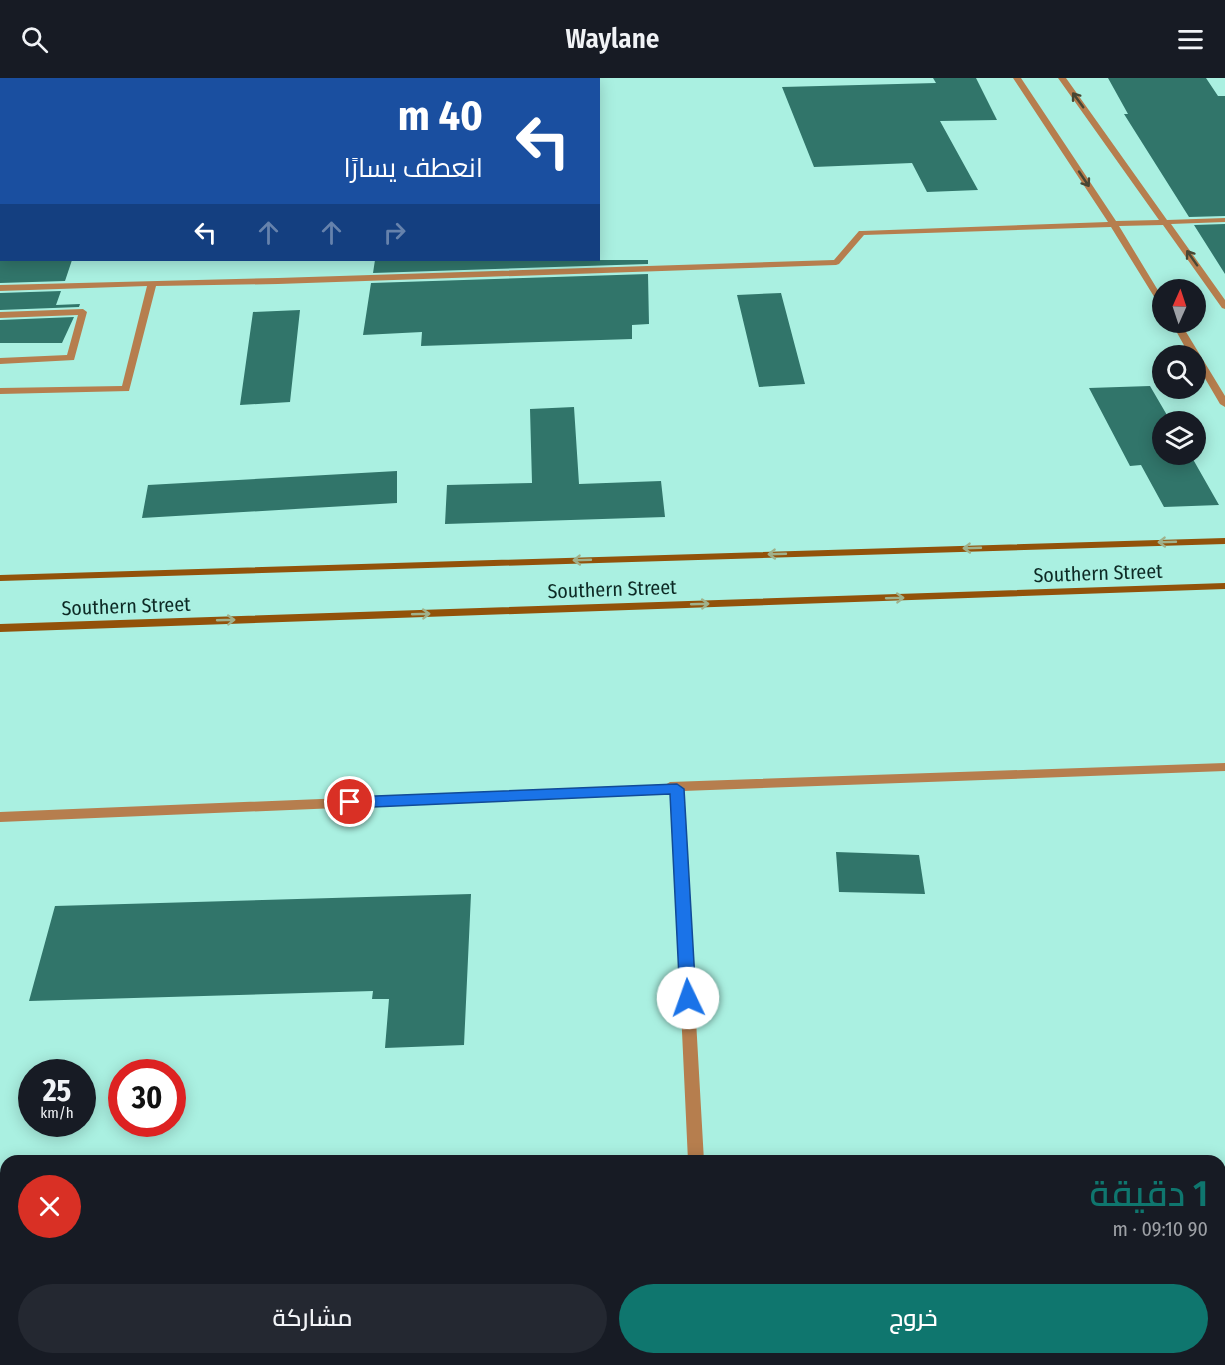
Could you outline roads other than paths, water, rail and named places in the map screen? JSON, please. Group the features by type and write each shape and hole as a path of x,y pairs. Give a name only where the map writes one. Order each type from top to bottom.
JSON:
{"main road":[{"name":"Southern Street","path":"0,578 1225,541"},
{"name":"Southern Street","path":"0,628 1225,586"}],"street":[{"path":"1017,78 1114,224 1152,287"},
{"path":"1062,78 1225,306"},
{"path":"0,288 836,262 862,233 1225,220"},
{"path":"0,391 126,389 152,283"},
{"path":"0,315 83,312 71,358 0,361"},
{"path":"1206,374 1225,404"},
{"path":"677,789 668,788 1225,767"},
{"path":"0,817 677,789"},
{"path":"677,789 696,1155"}]}
